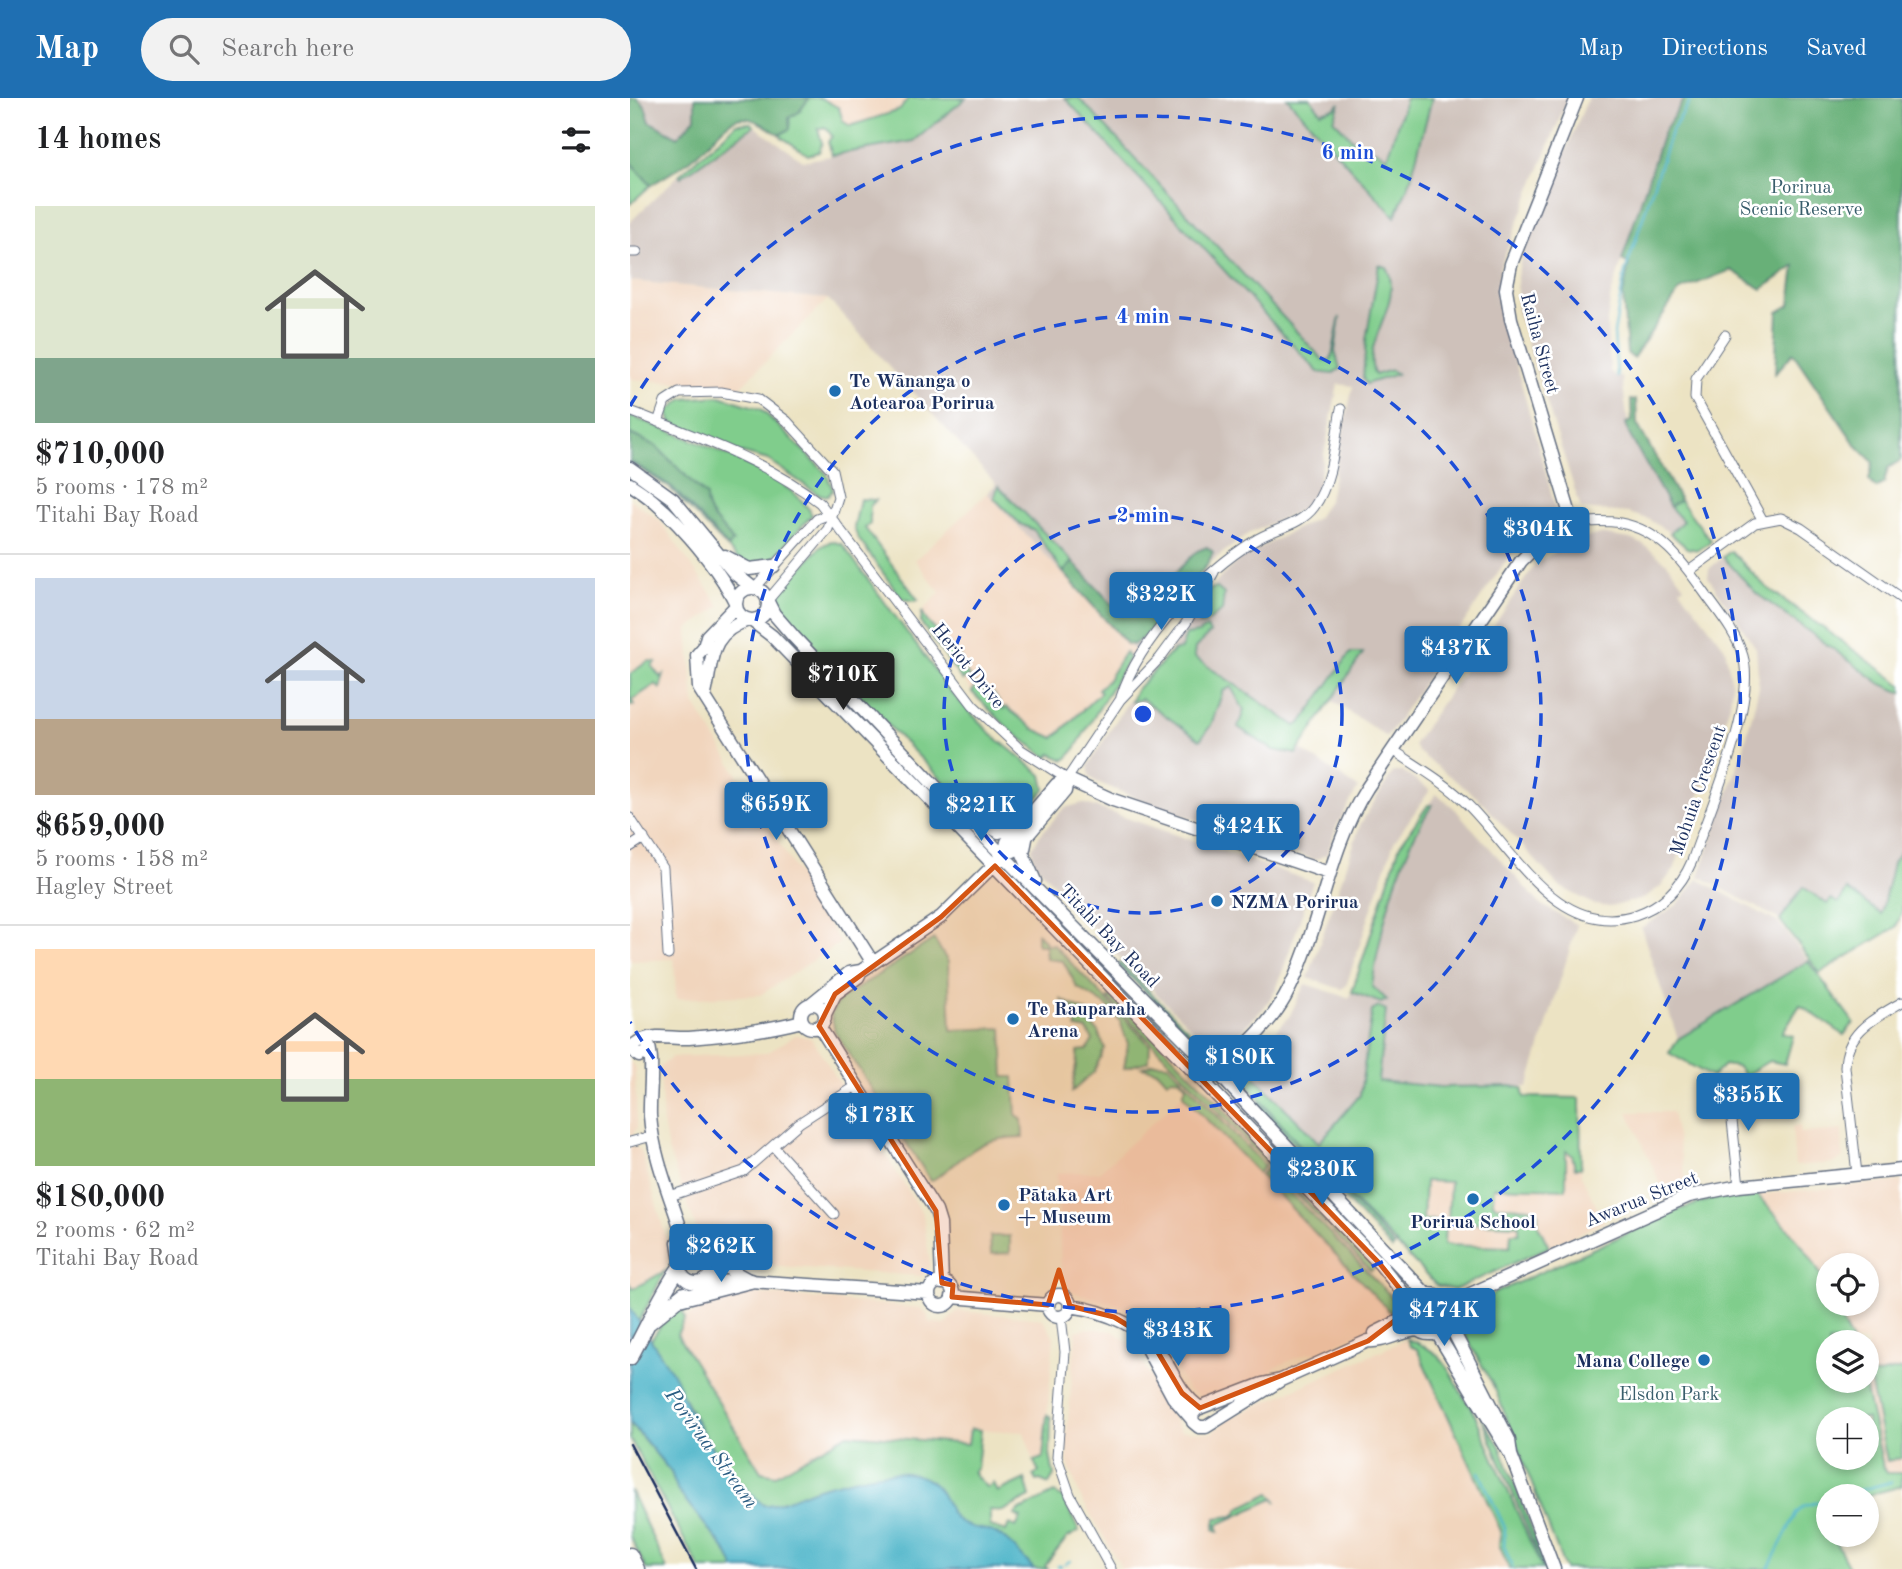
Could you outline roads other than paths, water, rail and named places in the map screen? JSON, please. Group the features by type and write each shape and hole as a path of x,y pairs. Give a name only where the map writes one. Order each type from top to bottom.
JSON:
{"main road":[{"name":"Raiha Street","path":"1572,521 1511,319 1507,289 1516,249 1577,98"},
{"path":"630,468 673,499 742,581 768,601 763,616 729,631 705,647"},
{"path":"630,484 650,497 679,526 728,589 740,615 750,620"},
{"path":"1206,1083 1267,1022 1286,994 1352,814 1393,750 1521,561 1540,542 1572,521"},
{"path":"718,552 748,569 774,566"},
{"path":"754,588 740,594 736,605 705,647 705,695 716,718 873,963"},
{"name":"Titahi Bay Road","path":"768,601 774,614 794,637 950,802 1217,1072 1426,1294"},
{"name":"Titahi Bay Road","path":"750,620 772,636 1206,1083 1380,1264 1411,1307"},
{"path":"861,971 858,977 835,994 822,1020 809,1027 802,1021 802,1010 849,973 861,971 941,918 995,866 1004,855 1007,842 1052,806 1065,791 1067,779"},
{"path":"1043,894 1025,860 1024,831 1057,784 1067,779"},
{"name":"Heriot Drive","path":"1067,779 1102,796 1329,873"},
{"path":"1052,806 1070,797 1102,796"},
{"path":"950,802 991,829 1024,831"},
{"path":"812,1003 819,1005 822,1020 856,1086 936,1211 940,1224 942,1283"},
{"path":"802,1021 747,1034 675,1039 640,1049 649,1079 652,1136 682,1233 678,1242 680,1264 686,1280 750,1281 929,1293"},
{"name":"Awarua Street","path":"1448,1304 1674,1201 1706,1191 1902,1170"},
{"path":"650,1322 711,1271 706,1256 690,1237 682,1233"},
{"path":"630,1358 650,1322 654,1308 680,1264 691,1252 706,1256 750,1281"},
{"path":"679,1299 750,1281"},
{"path":"942,1283 951,1288 953,1297 948,1304 939,1306 931,1301 929,1293 933,1285 942,1283"},
{"path":"1070,1306 1114,1317 1150,1339 1182,1393 1198,1411 1210,1413 1210,1422 1281,1380 1368,1341 1373,1334 1399,1321 1426,1294 1442,1296 1448,1304 1449,1322 1509,1440 1511,1455"},
{"path":"1059,1295 1066,1298 1070,1306 1068,1312 1061,1317 1052,1314 1048,1305 1052,1298 1059,1295"},
{"path":"953,1297 1048,1305"},
{"path":"1411,1307 1411,1321 1418,1330"},
{"path":"1437,1333 1449,1322"},
{"path":"1368,1341 1376,1342 1404,1331 1437,1333 1511,1455 1554,1569"},
{"path":"1198,1411 1262,1384 1281,1380"},
{"path":"630,1555 637,1569"}],"street":[{"path":"1725,335 1696,379 1695,398 1762,519"},
{"path":"658,422 665,402 679,393 732,394 768,404 832,470 838,497 830,514 828,529 768,601"},
{"path":"1120,700 1125,684 1148,646 1182,604 1214,572 1247,545 1294,523 1314,508 1324,486 1341,409"},
{"name":"Heriot Drive","path":"630,411 786,478 830,514 973,705 1020,749 1067,779"},
{"path":"754,588 817,519 830,514"},
{"path":"1689,571 1762,519 1782,518 1902,599"},
{"name":"Mohuia Crescent","path":"1393,750 1455,793 1560,903 1590,916 1611,919 1653,908 1671,893 1688,871 1736,733 1747,691 1746,667 1738,642 1689,571 1668,547 1640,529 1619,523 1572,521"},
{"path":"822,537 846,535"},
{"path":"1067,779 1120,700 1160,658 1186,623 1214,572"},
{"path":"630,818 663,868 668,955"},
{"path":"630,847 644,838"},
{"path":"1857,1174 1845,1067 1847,1051 1859,1030 1902,1002"},
{"path":"1728,1083 1739,1186"},
{"path":"670,1196 739,1174 809,1116 856,1086"},
{"path":"630,1142 652,1136"},
{"path":"773,1146 834,1214"},
{"path":"1061,1317 1065,1352 1057,1457 1070,1495 1111,1569"}],"water":[{"path":"630,1308 675,1377 689,1411 707,1441 729,1473 763,1505 871,1475 917,1475 930,1481 940,1491 956,1519 1000,1536 1034,1569 735,1569 727,1552 678,1491 671,1472 630,1422"}],"waterway":[{"path":"1617,376 1614,333 1625,272 1671,132 1692,98"},
{"path":"1479,1472 1505,1528 1504,1546 1513,1569"},
{"path":"1879,1485 1891,1482"},
{"path":"1768,1569 1796,1514 1804,1506 1816,1503"},
{"path":"1065,1564 1070,1561"}],"railway":[{"path":"630,1444 696,1569"}],"place":[{"name":"Te Wānanga o Aotearoa Porirua","path":"835,391"},
{"name":"NZMA Porirua","path":"1217,901"},
{"name":"Te Rauparaha Arena","path":"1013,1019"},
{"name":"Porirua School","path":"1473,1199"},
{"name":"Pātaka Art + Museum","path":"1004,1205"},
{"name":"Mana College","path":"1704,1360"}],"park label":[{"name":"Porirua Scenic Reserve","path":"1801,197"},
{"name":"Elsdon Park","path":"1669,1393"}],"water label":[{"name":"Porirua Stream","path":"712,1448"}]}
